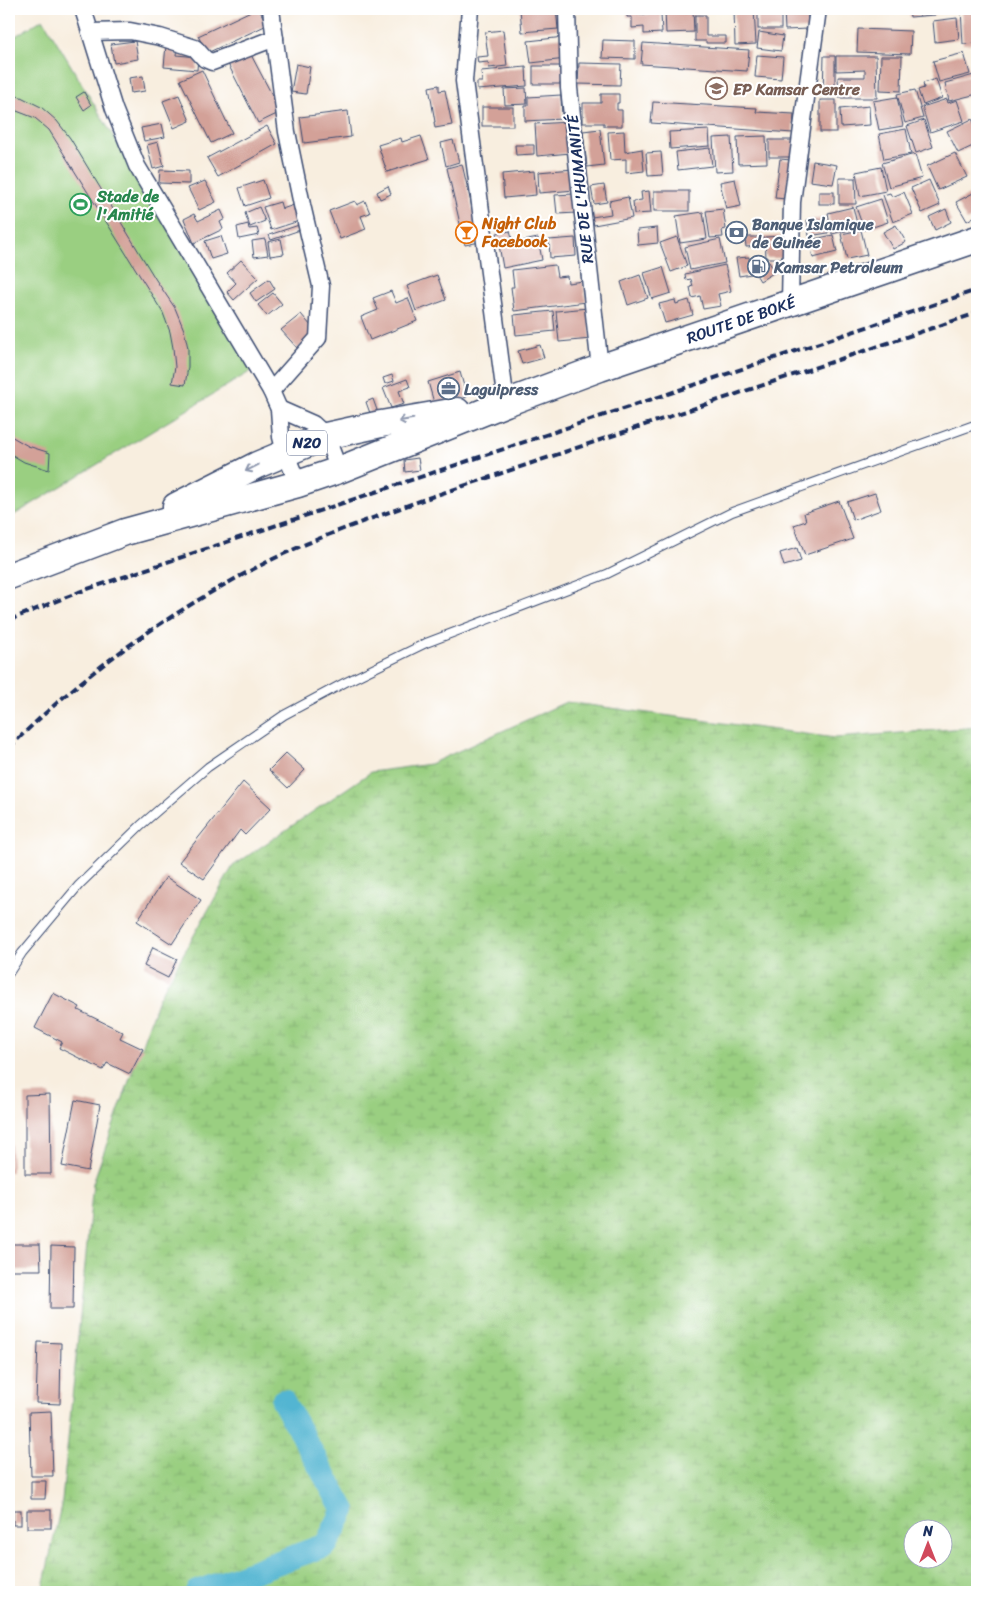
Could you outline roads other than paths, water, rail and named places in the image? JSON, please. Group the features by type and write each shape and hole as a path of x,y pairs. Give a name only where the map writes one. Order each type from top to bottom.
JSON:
{"main road":[{"name":"ROUTE DE BOKÉ","path":"506,403 600,368 977,239"},
{"name":"N20","path":"125,532 257,465 326,436 381,424 506,403"},
{"name":"N20","path":"9,576 125,532 298,484 340,470 506,403"}],"street":[{"path":"83,9 114,109 137,166 272,391 279,409 281,437 285,452 298,484"},
{"path":"271,9 287,132 322,286 318,338 272,391"},
{"path":"470,9 464,81 506,403"},
{"name":"RUE DE L'HUMANITÉ","path":"567,9 569,88 600,368"},
{"path":"790,302 792,202 818,9"},
{"path":"90,32 130,31 160,37 195,48 205,59 212,62 275,38"},
{"path":"279,409 313,424 326,436 340,470"}],"lane":[{"path":"9,973 22,953 79,886 141,825 208,767 284,716 344,683 426,642 607,574 732,512 977,424"}],"waterway":[{"path":"197,1592 326,1545 344,1510 283,1401"}],"railway":[{"path":"9,620 79,592 977,290"},
{"path":"9,748 69,692 133,643 201,598 292,550 425,499 977,313"}],"place":[{"name":"EP Kamsar Centre","path":"717,89"},
{"name":"Stade de l'Amitié","path":"81,205"},
{"name":"Night Club Facebook","path":"466,232"},
{"name":"Banque Islamique de Guinée","path":"736,233"},
{"name":"Kamsar Petroleum","path":"758,267"},
{"name":"Laguipress","path":"448,389"}]}
